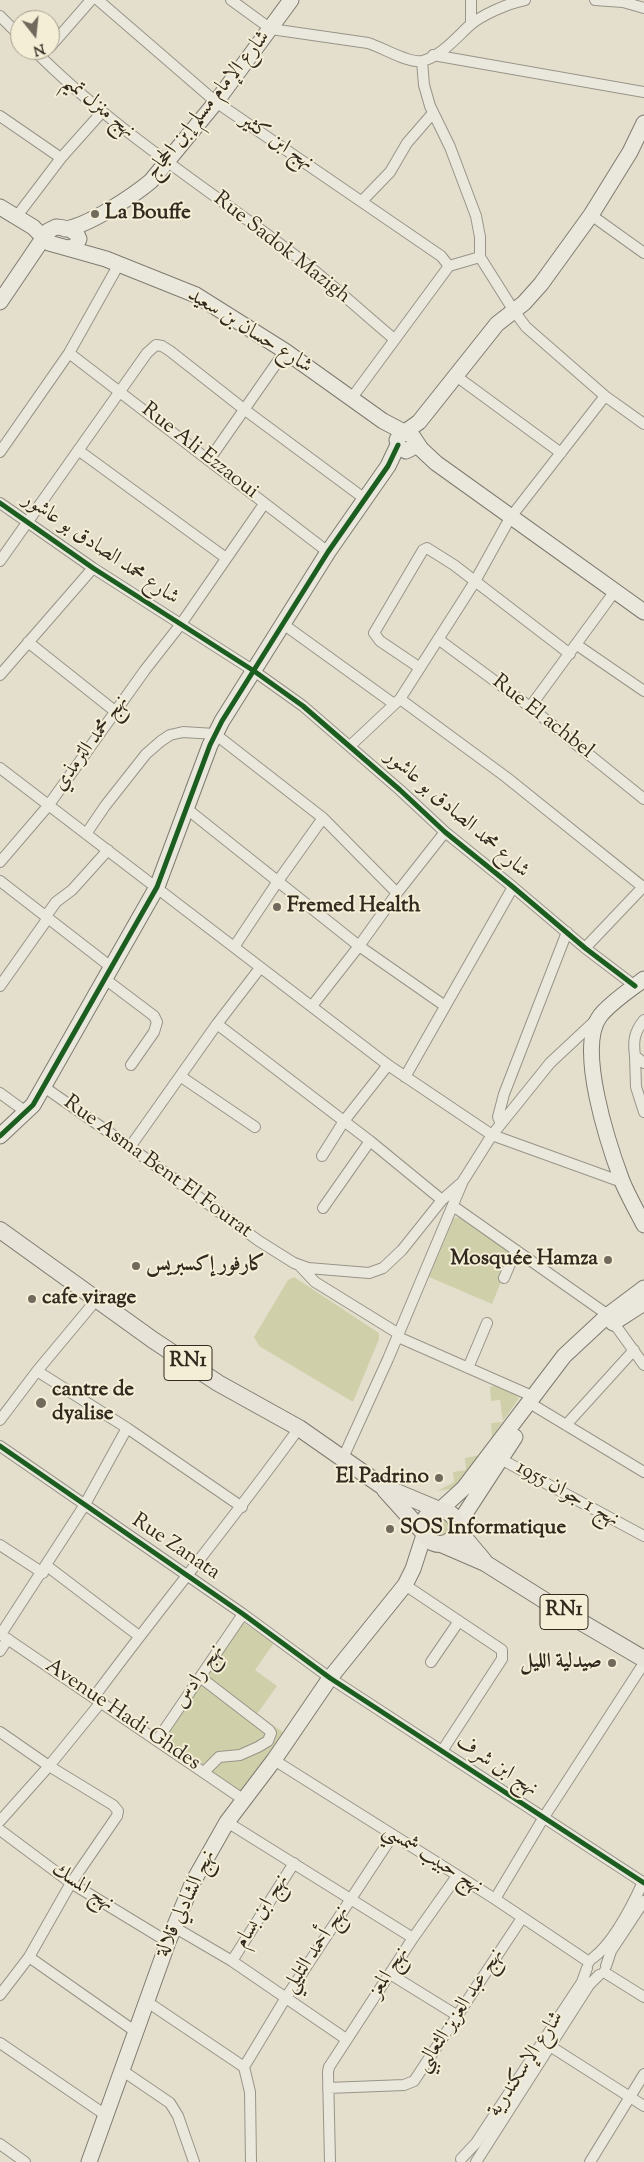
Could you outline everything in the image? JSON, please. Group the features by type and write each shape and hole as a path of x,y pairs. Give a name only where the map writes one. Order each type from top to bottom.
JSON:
{"main road":[{"name":"RN1","path":"0,1230 218,1383 300,1428 342,1460 382,1486 452,1514 457,1527 486,1563"},
{"name":"RN1","path":"382,1486 431,1538 486,1563 547,1602 644,1659"},
{"path":"439,1509 430,1512 424,1519 431,1538 452,1539 457,1527"}],"street":[{"path":"60,35 90,0"},
{"name":"نهج ابن كثير","path":"98,0 216,102 362,201 440,256 449,266"},
{"path":"231,0 271,29 368,43 400,57 422,61 446,48 471,24 513,2 525,0"},
{"name":"شارع اﻹمام مسلم إبن الحجاج","path":"0,302 30,256 58,237 139,191 151,181 216,102 291,0"},
{"path":"471,0 471,24"},
{"path":"595,0 624,1 644,8"},
{"path":"0,16 10,26"},
{"path":"433,55 644,92"},
{"name":"نهج منزل تميم","path":"51,60 63,80 166,162"},
{"path":"422,61 427,96 433,113 450,147 479,226 480,257 526,327 605,396 644,424"},
{"path":"17,216 61,158 102,112"},
{"path":"362,201 390,172 407,142 433,113"},
{"path":"0,116 61,158"},
{"path":"0,1136 33,1105 157,887 216,734 328,552 419,422 497,324 514,311 541,284 591,215 630,152 644,122"},
{"name":"Rue Sadok Mazigh","path":"166,162 305,264 394,339"},
{"name":"شارع حسان بن سعيد","path":"0,207 58,237 88,246 112,261 196,295 285,351 383,421 406,442 510,518 644,612"},
{"path":"591,215 644,253"},
{"path":"352,399 449,266 480,257"},
{"path":"0,451 69,353 112,261"},
{"path":"0,561 29,523 150,349 159,345 365,499"},
{"path":"209,460 285,351"},
{"name":"Rue Ali Ezzaoui","path":"69,353 328,552"},
{"path":"456,376 560,453"},
{"path":"351,745 397,702 474,583 510,518 605,396"},
{"path":"78,450 226,558"},
{"name":"شارع محمد الصادق بو عاشور","path":"0,503 93,568 254,671 304,706 351,745 445,832 513,886 585,948 639,983"},
{"name":"نهج محمد الترمذي","path":"0,862 48,806 181,624 264,504"},
{"path":"420,668 380,642 374,633 423,550 428,548 570,654"},
{"path":"0,675 93,568"},
{"path":"530,707 577,645 614,591"},
{"path":"283,624 506,777 643,887 585,948"},
{"name":"Rue El achbel","path":"438,639 530,707 644,799"},
{"path":"28,642 116,712"},
{"path":"577,645 644,691"},
{"path":"86,834 105,806 146,754 161,741 170,735 183,732 216,734 323,818 397,892"},
{"path":"0,768 388,1065 492,1135 622,1182"},
{"path":"187,809 359,946 445,1006"},
{"path":"234,947 323,818"},
{"path":"312,1006 359,946 397,892 445,832"},
{"path":"0,986 56,902 75,888 108,850"},
{"path":"0,881 47,917 154,1016 157,1022 154,1032 130,1065"},
{"path":"405,1077 513,886"},
{"path":"501,1124 498,1117 504,1094 567,932"},
{"path":"130,1147 217,1024 260,968"},
{"path":"342,1460 398,1336 463,1181 492,1135 550,1063 600,1016 639,983"},
{"path":"600,1016 595,1026 591,1047 600,1112 622,1182 644,1225"},
{"path":"644,1020 634,1039 636,1087 644,1112"},
{"path":"217,1024 370,1141 442,1200"},
{"path":"635,1056 644,1063"},
{"path":"322,1156 344,1121 388,1065"},
{"path":"180,1076 255,1127"},
{"name":"Rue Asma Bent El Fourat","path":"44,1087 252,1236 299,1265 308,1268 369,1274 382,1268 402,1250 442,1200 463,1181"},
{"path":"0,1093 26,1112"},
{"path":"323,1208 370,1141"},
{"path":"452,1206 611,1318 644,1365"},
{"path":"504,1278 516,1250"},
{"path":"299,1265 316,1282 398,1336 468,1368 532,1402 644,1472"},
{"path":"457,1527 495,1456 564,1356 644,1288"},
{"path":"0,1420 37,1371 97,1299"},
{"path":"611,1318 644,1303"},
{"path":"468,1368 487,1323"},
{"path":"566,1425 634,1350"},
{"path":"37,1371 127,1428 242,1507"},
{"path":"0,1651 3,1636 84,1506 127,1428"},
{"path":"0,1821 49,1766 139,1636 242,1507 300,1428"},
{"name":"Rue Zanata","path":"0,1446 84,1506 243,1614 330,1678"},
{"path":"439,1509 464,1488 495,1456"},
{"name":"نهج 1 جوان 1955","path":"495,1456 644,1536"},
{"name":"نهج الشادلي قلالة","path":"91,2160 146,2000 193,1882 227,1822 274,1760 330,1678 405,1585 431,1538"},
{"path":"0,1545 45,1570 139,1636"},
{"path":"405,1585 500,1647 503,1655 442,1751"},
{"name":"نهج رادس","path":"158,1739 243,1614"},
{"path":"431,1662 459,1621"},
{"name":"Avenue Hadi Ghdes","path":"3,1636 158,1739 244,1800"},
{"path":"495,1899 544,1817 644,1663"},
{"path":"200,1677 271,1733 268,1741 258,1747 240,1755 219,1757 204,1772"},
{"name":"نهج ابن شرف","path":"330,1678 643,1882"},
{"path":"0,1732 49,1766 113,1805 118,1811 117,1816 71,1883 29,1956 0,1995"},
{"name":"نهج حبيب شمسي","path":"274,1760 495,1899 590,1962"},
{"path":"227,1822 413,1938"},
{"name":"نهج المسك","path":"0,1830 71,1883 168,1942"},
{"name":"نهج أحمد التليلي","path":"244,2067 285,1999 393,1835"},
{"name":"نهج ابن بسام","path":"232,1961 294,1863"},
{"name":"نهج المعز","path":"328,2088 328,2072 346,2039 457,1876"},
{"name":"شارع الإسكندرية","path":"461,2161 476,2144 582,1982 590,1962 605,1947 643,1882"},
{"name":"شارع الإسكندرية","path":"476,2162 589,1985 603,1971 611,1951 644,1901"},
{"name":"نهج عبد العزيز الثعالبي","path":"328,2088 404,2085 414,2081 522,1918"},
{"path":"174,1927 232,1961 346,2039"},
{"path":"29,1956 136,2032"},
{"path":"603,1971 602,1959 590,1962 590,1973 603,1971 644,1997"},
{"path":"390,1974 458,2016"},
{"path":"146,2000 244,2067 250,2092 251,2162"},
{"path":"0,2043 107,2116"},
{"path":"550,2046 644,2106"},
{"path":"123,2071 170,2103 178,2116 194,2162"},
{"path":"590,2162 644,2074"},
{"path":"328,2088 330,2162"},
{"path":"0,2144 25,2162"}],"green space":[{"path":"461,1217 513,1253 492,1304 429,1277 454,1218"},
{"path":"294,1277 379,1333 379,1339 353,1402 259,1346 254,1337 288,1280"},
{"path":"504,1384 519,1398 503,1421 500,1400 491,1401 490,1387"},
{"path":"502,1422 492,1437 491,1423"},
{"path":"480,1455 457,1488 437,1491 454,1482 453,1472 466,1470 465,1458"},
{"path":"435,1515 443,1515 450,1522 450,1530 443,1537 435,1537 428,1530 428,1522"},
{"path":"241,1621 274,1643 255,1670 277,1686 257,1714 283,1732 242,1792 161,1737"}],"cycle path":[{"path":"0,1136 33,1105 157,887 210,745 222,721 328,552 388,466 398,445"},
{"path":"0,503 93,568 254,671 303,706 400,790 445,832 585,948 635,986"},
{"path":"0,1446 243,1614 330,1678 644,1883"}],"place":[{"name":"La Bouffe","path":"95,214"},
{"name":"Fremed Health","path":"277,907"},
{"name":"Mosquée Hamza","path":"608,1260"},
{"name":"كارفور إكسبريس","path":"136,1266"},
{"name":"cafe virage","path":"32,1299"},
{"name":"cantre de dyalise","path":"41,1403"},
{"name":"El Padrino","path":"439,1478"},
{"name":"SOS Informatique","path":"390,1529"},
{"name":"صيدلية الليل","path":"612,1663"}]}
